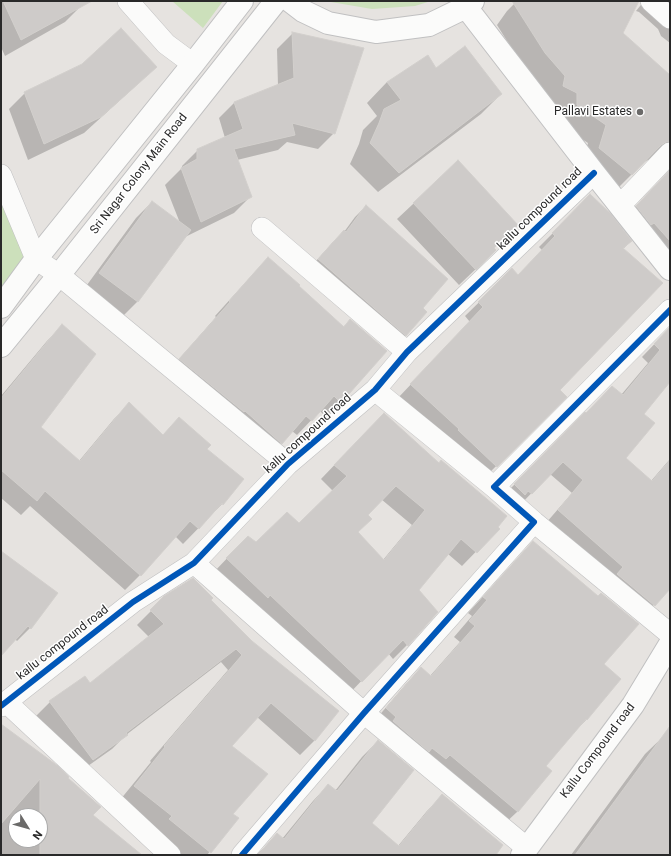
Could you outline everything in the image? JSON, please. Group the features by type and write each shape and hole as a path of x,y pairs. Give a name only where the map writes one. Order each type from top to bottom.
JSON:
{"main road":[{"path":"1,307 36,259 242,1"},
{"name":"Sri Nagar Colony Main Road","path":"1,346 276,1"},
{"path":"290,1 303,11 328,23 376,32 429,25 470,4 594,173 670,269"},
{"name":"Kallu Compound road","path":"524,851 633,705 670,644"}],"street":[{"path":"128,1 166,44 193,64"},
{"path":"651,1 670,18"},
{"path":"620,205 670,153"},
{"name":"kallu compound road","path":"4,704 133,602 194,563 288,464 375,390 406,352 594,173"},
{"path":"1,175 36,259 58,275 288,464"},
{"path":"262,228 406,352"},
{"path":"494,487 670,310"},
{"path":"375,390 670,634"},
{"path":"242,855 364,713 534,522"},
{"path":"194,563 364,713 524,851"},
{"path":"4,704 170,855"}],"green space":[{"path":"172,1 223,1 203,28"},
{"path":"325,1 431,1 415,6 372,9"},
{"path":"1,188 32,255 1,291"}],"building":[{"path":"3,1 92,1 21,40"},
{"path":"512,1 639,1 623,33 670,75 670,141 661,145 632,175 599,148 606,125 577,105 577,93 563,86 565,76 545,53"},
{"path":"121,28 157,67 101,117 44,144 24,92 82,64"},
{"path":"292,32 364,48 335,134 292,123 295,135 234,149 252,197 201,222 181,168 197,159 197,149 243,129 234,102 294,78"},
{"path":"465,46 502,94 399,173 370,143 384,109 401,100 387,82 428,55 436,68"},
{"path":"458,160 518,225 494,248 496,250 476,270 413,203"},
{"path":"670,170 670,241 654,223 651,225 636,206"},
{"path":"590,194 612,215 632,241 623,248 663,283 560,390 567,397 497,467 458,430 459,429 410,384 483,307 478,302 512,268 518,275 555,236 552,233"},
{"path":"152,201 191,230 138,302 99,273"},
{"path":"366,205 448,279 423,308 427,312 406,336 318,259 344,230 346,232"},
{"path":"268,257 344,327 350,319 387,351 341,403 334,396 312,421 306,416 282,444 245,411 244,412 179,359"},
{"path":"62,324 96,354 41,427 80,461 129,402 163,435 179,417 211,445 207,449 244,479 223,505 222,503 199,529 190,521 141,576 45,491 37,501 1,470 1,398"},
{"path":"670,327 670,382 644,414 655,423 626,458 652,481 670,460 670,589 655,606 617,574 623,567 558,510 583,480 563,462 532,494 528,491 525,495 514,484 612,386 623,395 660,350 654,344"},
{"path":"384,413 439,463 441,460 507,516 498,527 500,529 477,553 461,539 419,590 438,612 408,646 403,640 362,682 270,595 268,598 226,558 248,536 256,542 287,512 299,523 347,476 334,465","holes":["396,486 425,510 384,560 358,532 372,519 368,515"]},
{"path":"533,541 598,596 601,593 639,624 604,664 621,679 546,766 552,771 518,812 450,755 446,759 432,748 429,752 393,721 396,717 386,708 421,667 431,676 475,626 469,621 487,600 483,597"},
{"path":"1,551 58,593 31,629 28,626 1,656"},
{"path":"193,578 213,598 211,600 252,641 339,711 315,741 271,703 232,746 268,774 233,814 239,818 211,853 169,819 172,816 134,786 165,747 164,746 242,655 236,649 126,733 128,735 93,760 49,701 85,676 90,683 164,624 150,610 164,596"},
{"path":"1,724 58,766 69,777 68,778 101,807 93,815 142,855 40,855 40,848 48,848 48,808 40,808 40,779 15,808 8,808 8,816 1,824"},
{"path":"670,726 670,855 575,855"},
{"path":"378,740 414,770 372,823 399,846 442,794 503,845 496,855 258,855 277,833 284,839 328,784 337,791"}],"cycle path":[{"path":"1,706 133,602 194,563 288,464 375,390 407,352 594,173"},
{"path":"242,855 364,713 534,522 494,487 670,310"}],"place":[{"name":"Pallavi Estates","path":"640,112"}]}
